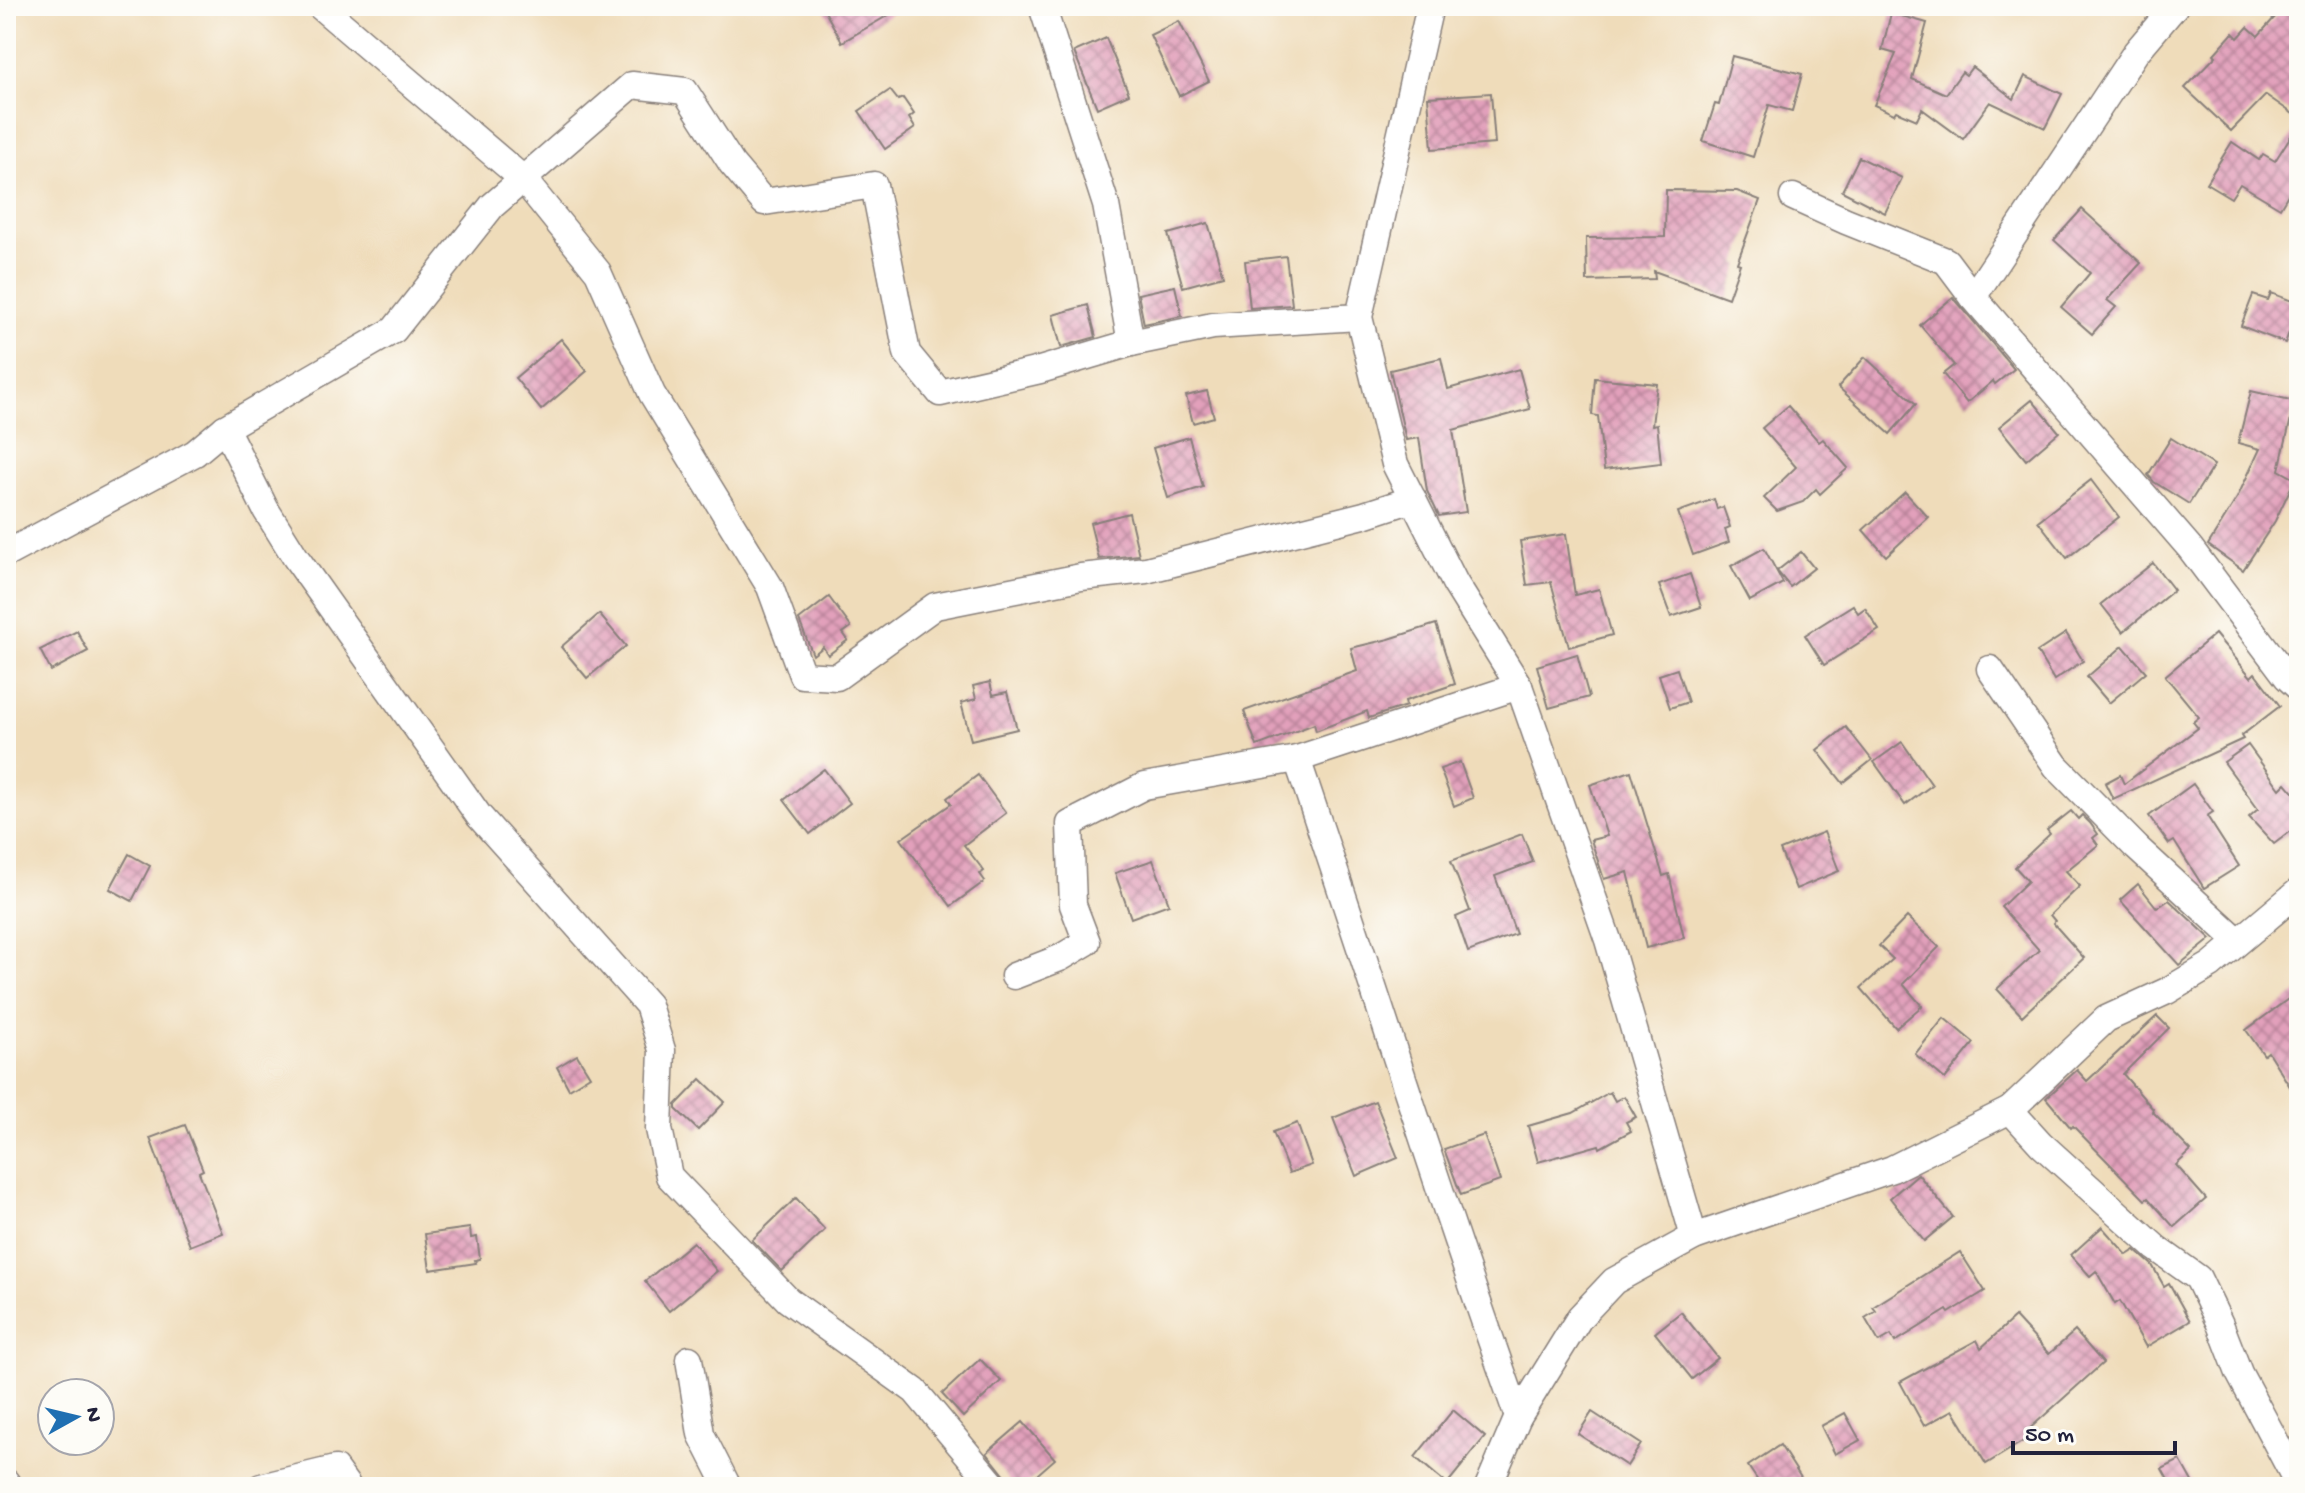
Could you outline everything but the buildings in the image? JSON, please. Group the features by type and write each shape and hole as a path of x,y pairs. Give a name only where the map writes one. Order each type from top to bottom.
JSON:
{"street":[{"path":"320,6 523,179 598,272 652,394 770,587 802,675 837,677 935,606 1081,577 1146,570 1364,515 1413,499"},
{"path":"1042,6 1106,205 1131,343"},
{"path":"1430,6 1359,317 1395,464 1455,583 1519,686 1608,940 1694,1237"},
{"path":"1973,297 2136,52 2175,6"},
{"path":"6,554 195,453 225,428 394,330 492,206 632,85 685,91 732,164 764,202 874,185 907,353 940,393 1040,370 1131,343 1213,326 1359,317"},
{"path":"1793,197 1946,261 1973,297 2190,548 2287,677 2299,688"},
{"path":"225,428 266,510 296,558 479,816 648,1005 662,1050 659,1129 669,1176 788,1300 915,1391 995,1487"},
{"path":"1990,669 2056,766 2137,848 2238,941"},
{"path":"1014,976 1060,958 1087,942 1073,905 1070,824 1144,786 1297,759 1519,686"},
{"path":"1297,759 1365,958 1461,1259 1518,1417"},
{"path":"1488,1487 1518,1417 1580,1317 1614,1281 1694,1237 1892,1169 2010,1110 2106,1019 2167,991 2211,965 2299,891"},
{"path":"2010,1110 2041,1144 2156,1248 2198,1278 2239,1373 2299,1481"},
{"path":"689,1359 701,1434 728,1487"},
{"path":"261,1487 335,1469 348,1487"}]}
